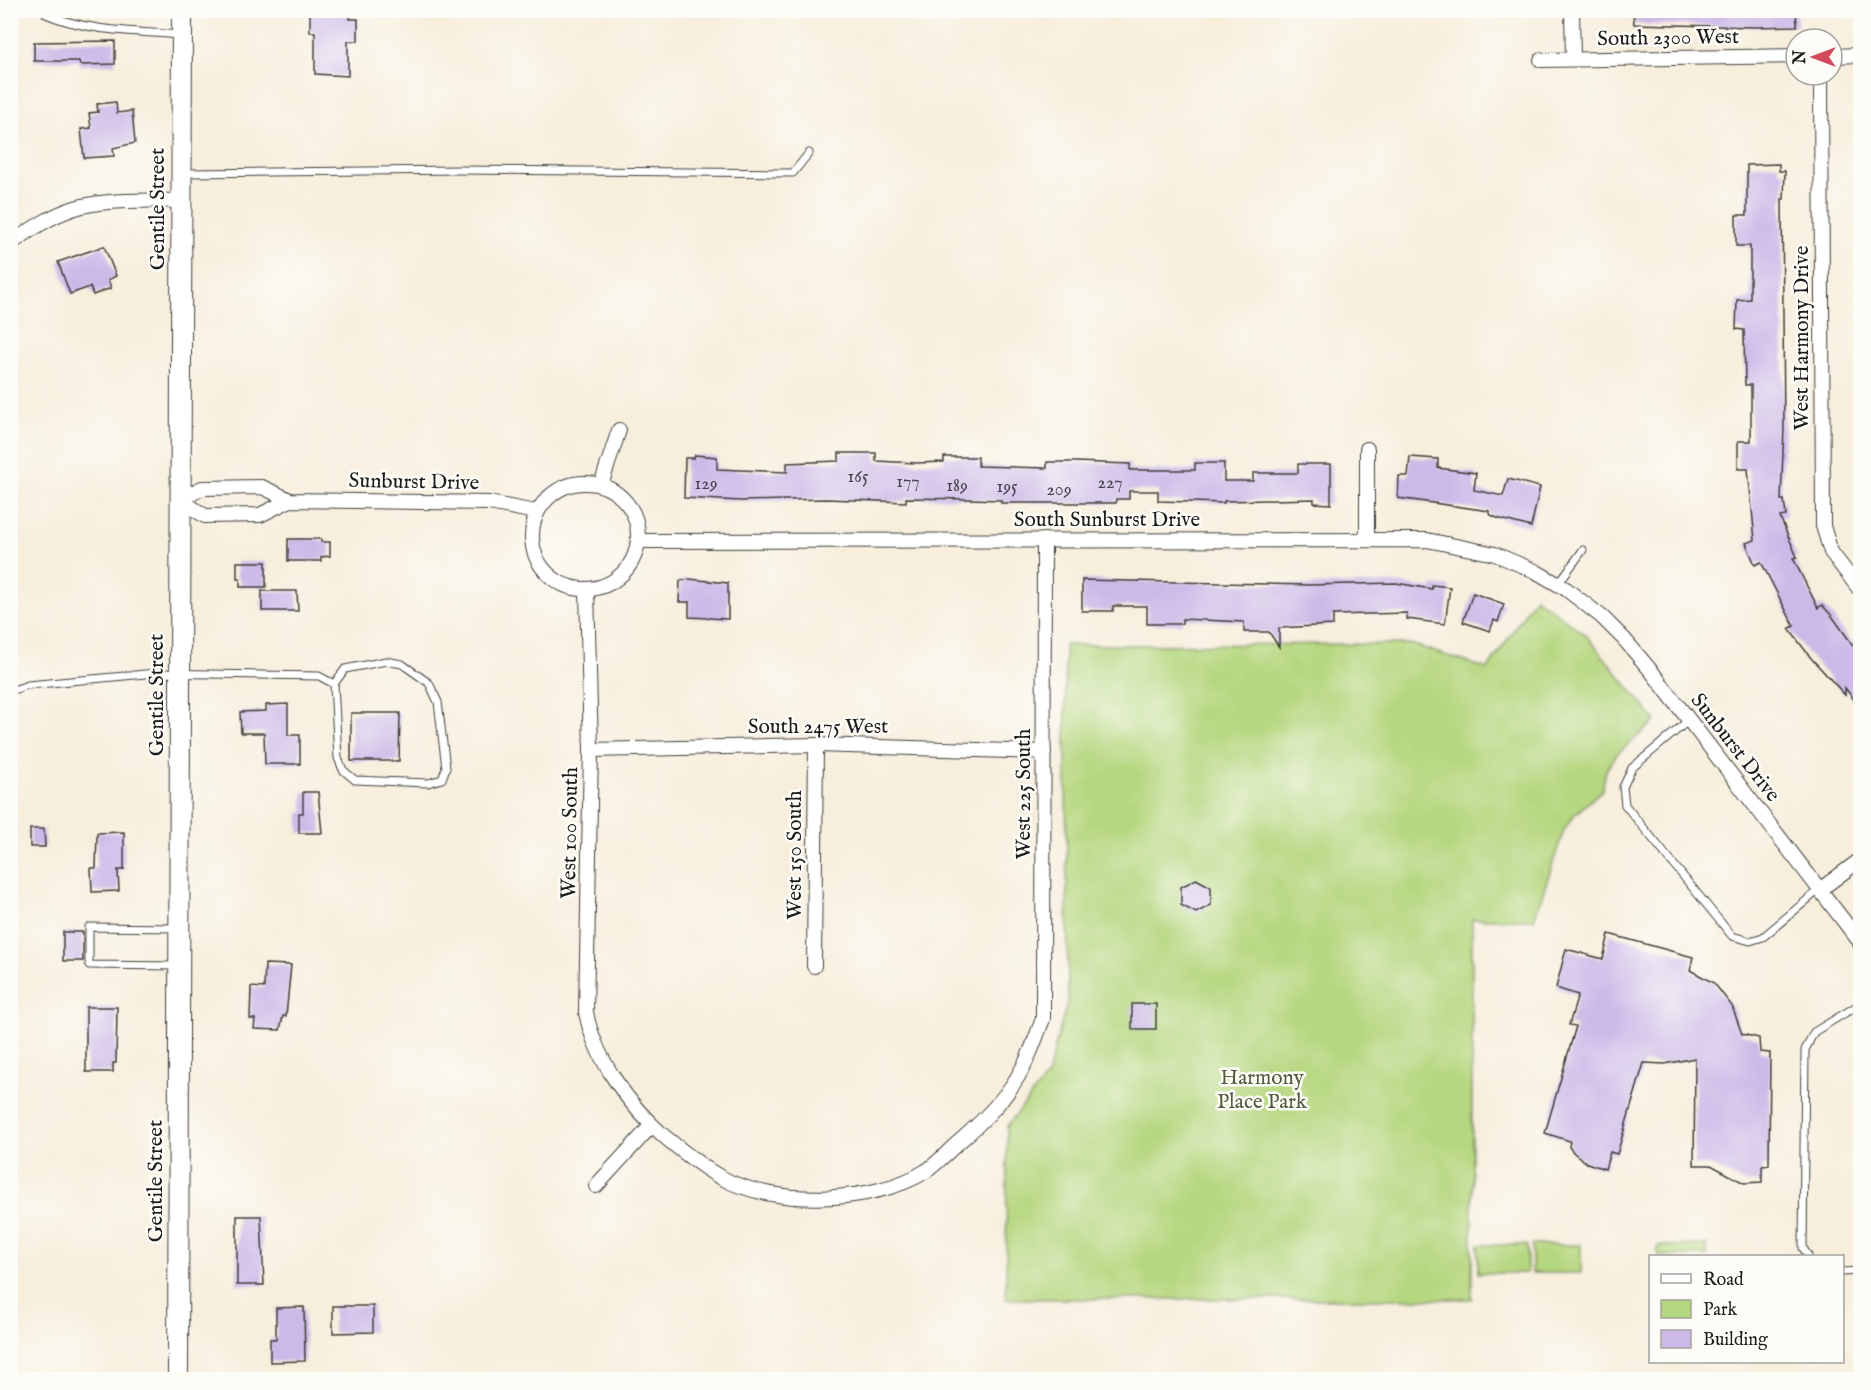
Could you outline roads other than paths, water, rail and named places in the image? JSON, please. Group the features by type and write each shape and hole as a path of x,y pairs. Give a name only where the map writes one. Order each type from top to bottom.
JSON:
{"main road":[{"name":"Gentile Street","path":"178,1380 182,10"}],"street":[{"path":"1572,10 1573,59"},
{"path":"1844,56 1860,55"},
{"name":"South 2300 West","path":"1541,60 1784,56"},
{"name":"West Harmony Drive","path":"1821,87 1823,526 1831,552 1860,590"},
{"path":"10,244 32,228 76,207 139,200 182,201"},
{"path":"601,485 619,430"},
{"path":"1367,449 1367,540"},
{"path":"586,482 601,485 617,493 629,506 636,524 638,542 634,556 615,580 587,589 569,587 553,579 540,566 533,548 532,530 537,512 545,500 557,490 571,484 586,482"},
{"name":"Sunburst Drive","path":"290,500 260,514 202,516 180,500 202,488 262,487 290,500 489,503 537,512"},
{"name":"West 225 South","path":"652,1125 683,1152 720,1177 765,1192 831,1198 881,1191 926,1170 970,1132 1008,1092 1022,1069 1043,1019 1044,540"},
{"name":"South Sunburst Drive","path":"638,542 1427,540 1495,554 1535,571 1562,587"},
{"name":"Sunburst Drive","path":"1562,587 1624,639 1860,942"},
{"name":"West 100 South","path":"587,589 591,750 586,1012 588,1028 612,1072 625,1094 652,1125"},
{"name":"South 2475 West","path":"591,750 816,745 1044,752"},
{"name":"West 150 South","path":"814,966 816,745"},
{"path":"1821,889 1860,860"},
{"path":"596,1186 652,1125"}],"lane":[{"path":"45,10 46,14 65,22 98,28 182,35"},
{"path":"182,173 460,170 792,173 809,153"},
{"path":"1562,587 1583,550"},
{"path":"386,661 402,664 429,683 438,702 446,768 442,779 428,783 355,780 343,770 338,758 334,684 345,669 386,661"},
{"path":"10,691 28,685 156,673 319,676 334,684"},
{"path":"1689,720 1632,768 1623,787 1625,805 1732,936 1750,941 1764,937 1821,889"},
{"path":"179,928 89,927 89,965 179,966"},
{"path":"1807,1255 1803,1248 1805,1050 1814,1032 1860,1004"},
{"path":"1844,1272 1860,1271"}],"park label":[{"name":"Harmony Place Park","path":"1262,1089"}]}
